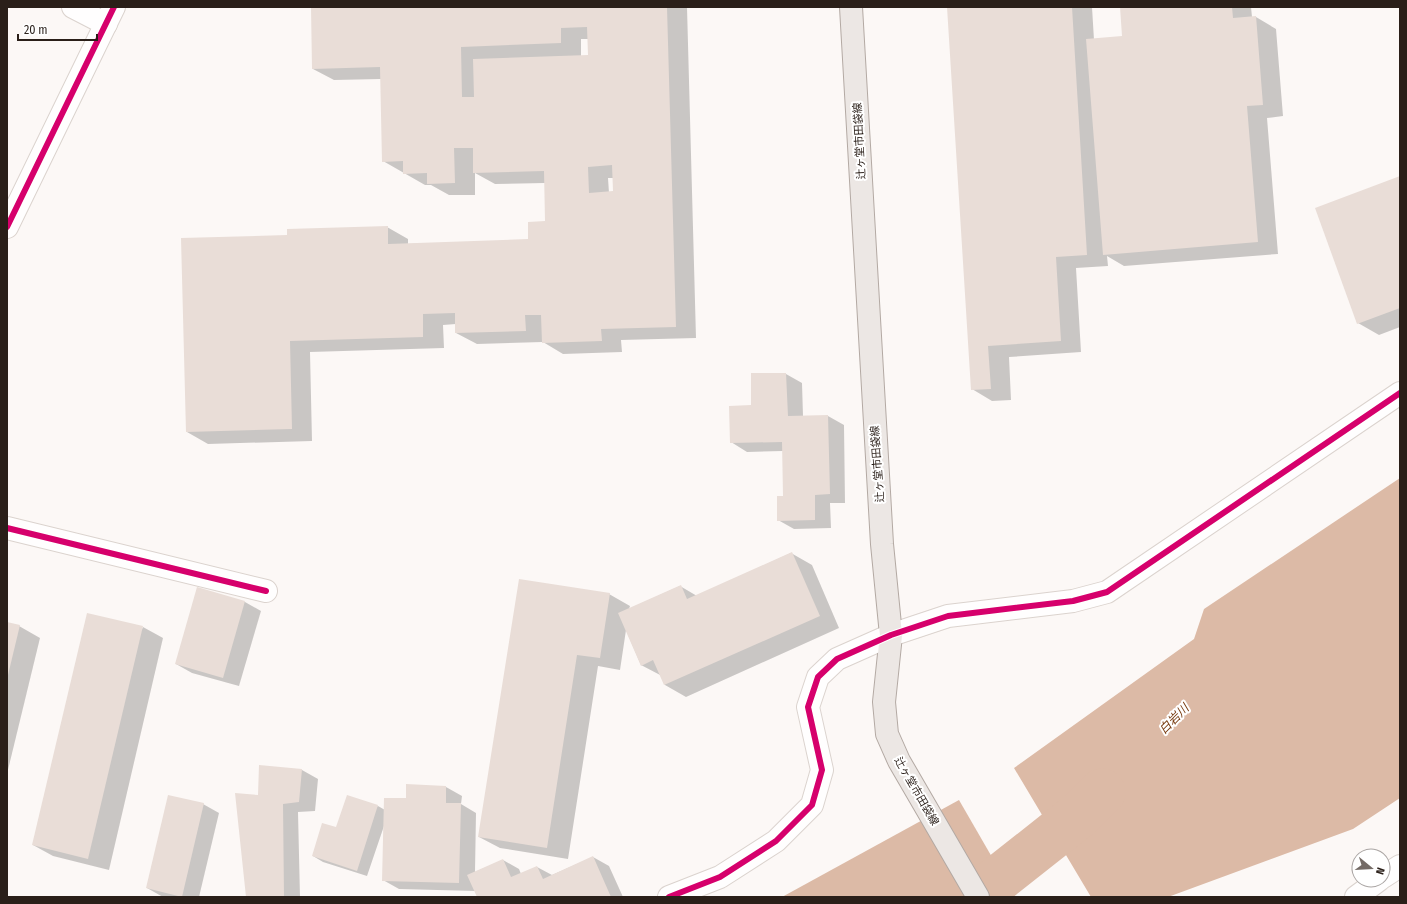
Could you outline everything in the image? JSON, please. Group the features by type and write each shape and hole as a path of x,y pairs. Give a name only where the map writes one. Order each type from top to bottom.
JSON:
{"main road":[{"name":"辻ヶ堂市田袋線","path":"851,7 882,544 891,635 884,702 887,734 899,761 978,897"}],"street":[{"path":"7,227 110,15 73,7"},
{"path":"669,897 720,877 776,841 812,805 822,770 808,707 818,677 837,659 891,635 948,616 1073,601 1107,592 1400,393"},
{"path":"7,528 266,591"},
{"path":"1391,872 1400,866"},
{"path":"1356,897 1368,888"}],"water":[{"path":"1400,478 1400,798 1353,829 1168,897 1091,897 1014,768 1194,639 1204,609"},
{"path":"959,800 1015,897 782,897"}],"building":[{"path":"311,7 667,7 676,327 601,329 602,341 542,343 541,315 525,315 526,331 455,333 455,313 423,314 423,337 290,341 292,429 186,432 181,238 287,235 287,229 388,226 388,244 528,239 528,222 545,221 544,171 473,173 473,148 454,148 455,183 427,184 427,173 403,174 403,161 382,162 380,67 312,69","holes":["587,27 588,55 473,59 474,97 462,97 461,47 561,43 561,28","612,165 613,191 589,193 588,167"]},
{"path":"947,7 1072,7 1087,255 1056,257 1061,341 988,346 991,389 971,390"},
{"path":"1120,7 1232,7 1233,18 1256,16 1263,105 1247,106 1258,242 1103,255 1086,39 1122,36"},
{"path":"1400,176 1400,308 1357,324 1315,208"},
{"path":"751,373 786,373 788,416 828,415 830,494 815,495 815,520 777,521 777,496 783,496 782,442 730,443 729,406 751,405"},
{"path":"792,552 820,616 664,685 653,660 641,666 618,613 681,585 687,599"},
{"path":"519,579 610,593 600,658 577,655 547,848 478,837"},
{"path":"197,587 245,601 223,678 175,664"},
{"path":"87,613 143,626 88,859 32,845"},
{"path":"7,622 20,625 8,675 7,675"},
{"path":"259,765 302,769 299,802 283,804 284,897 246,897 235,793 258,795"},
{"path":"406,784 446,786 446,803 461,803 459,883 382,881 384,798 406,798"},
{"path":"168,795 204,803 182,897 146,888"},
{"path":"347,795 378,805 357,871 312,856 322,823 336,827"},
{"path":"593,856 611,897 477,897 467,875 503,859 511,877 537,866 543,879"}],"waterway":[{"name":"白岩川","path":"968,897 988,887 1079,815 1102,792"}],"cycle path":[{"path":"7,227 114,7"},
{"path":"669,897 720,877 776,841 812,805 822,770 808,707 818,677 837,659 891,635 948,616 1073,601 1107,592 1400,393"},
{"path":"7,528 266,591"}]}
